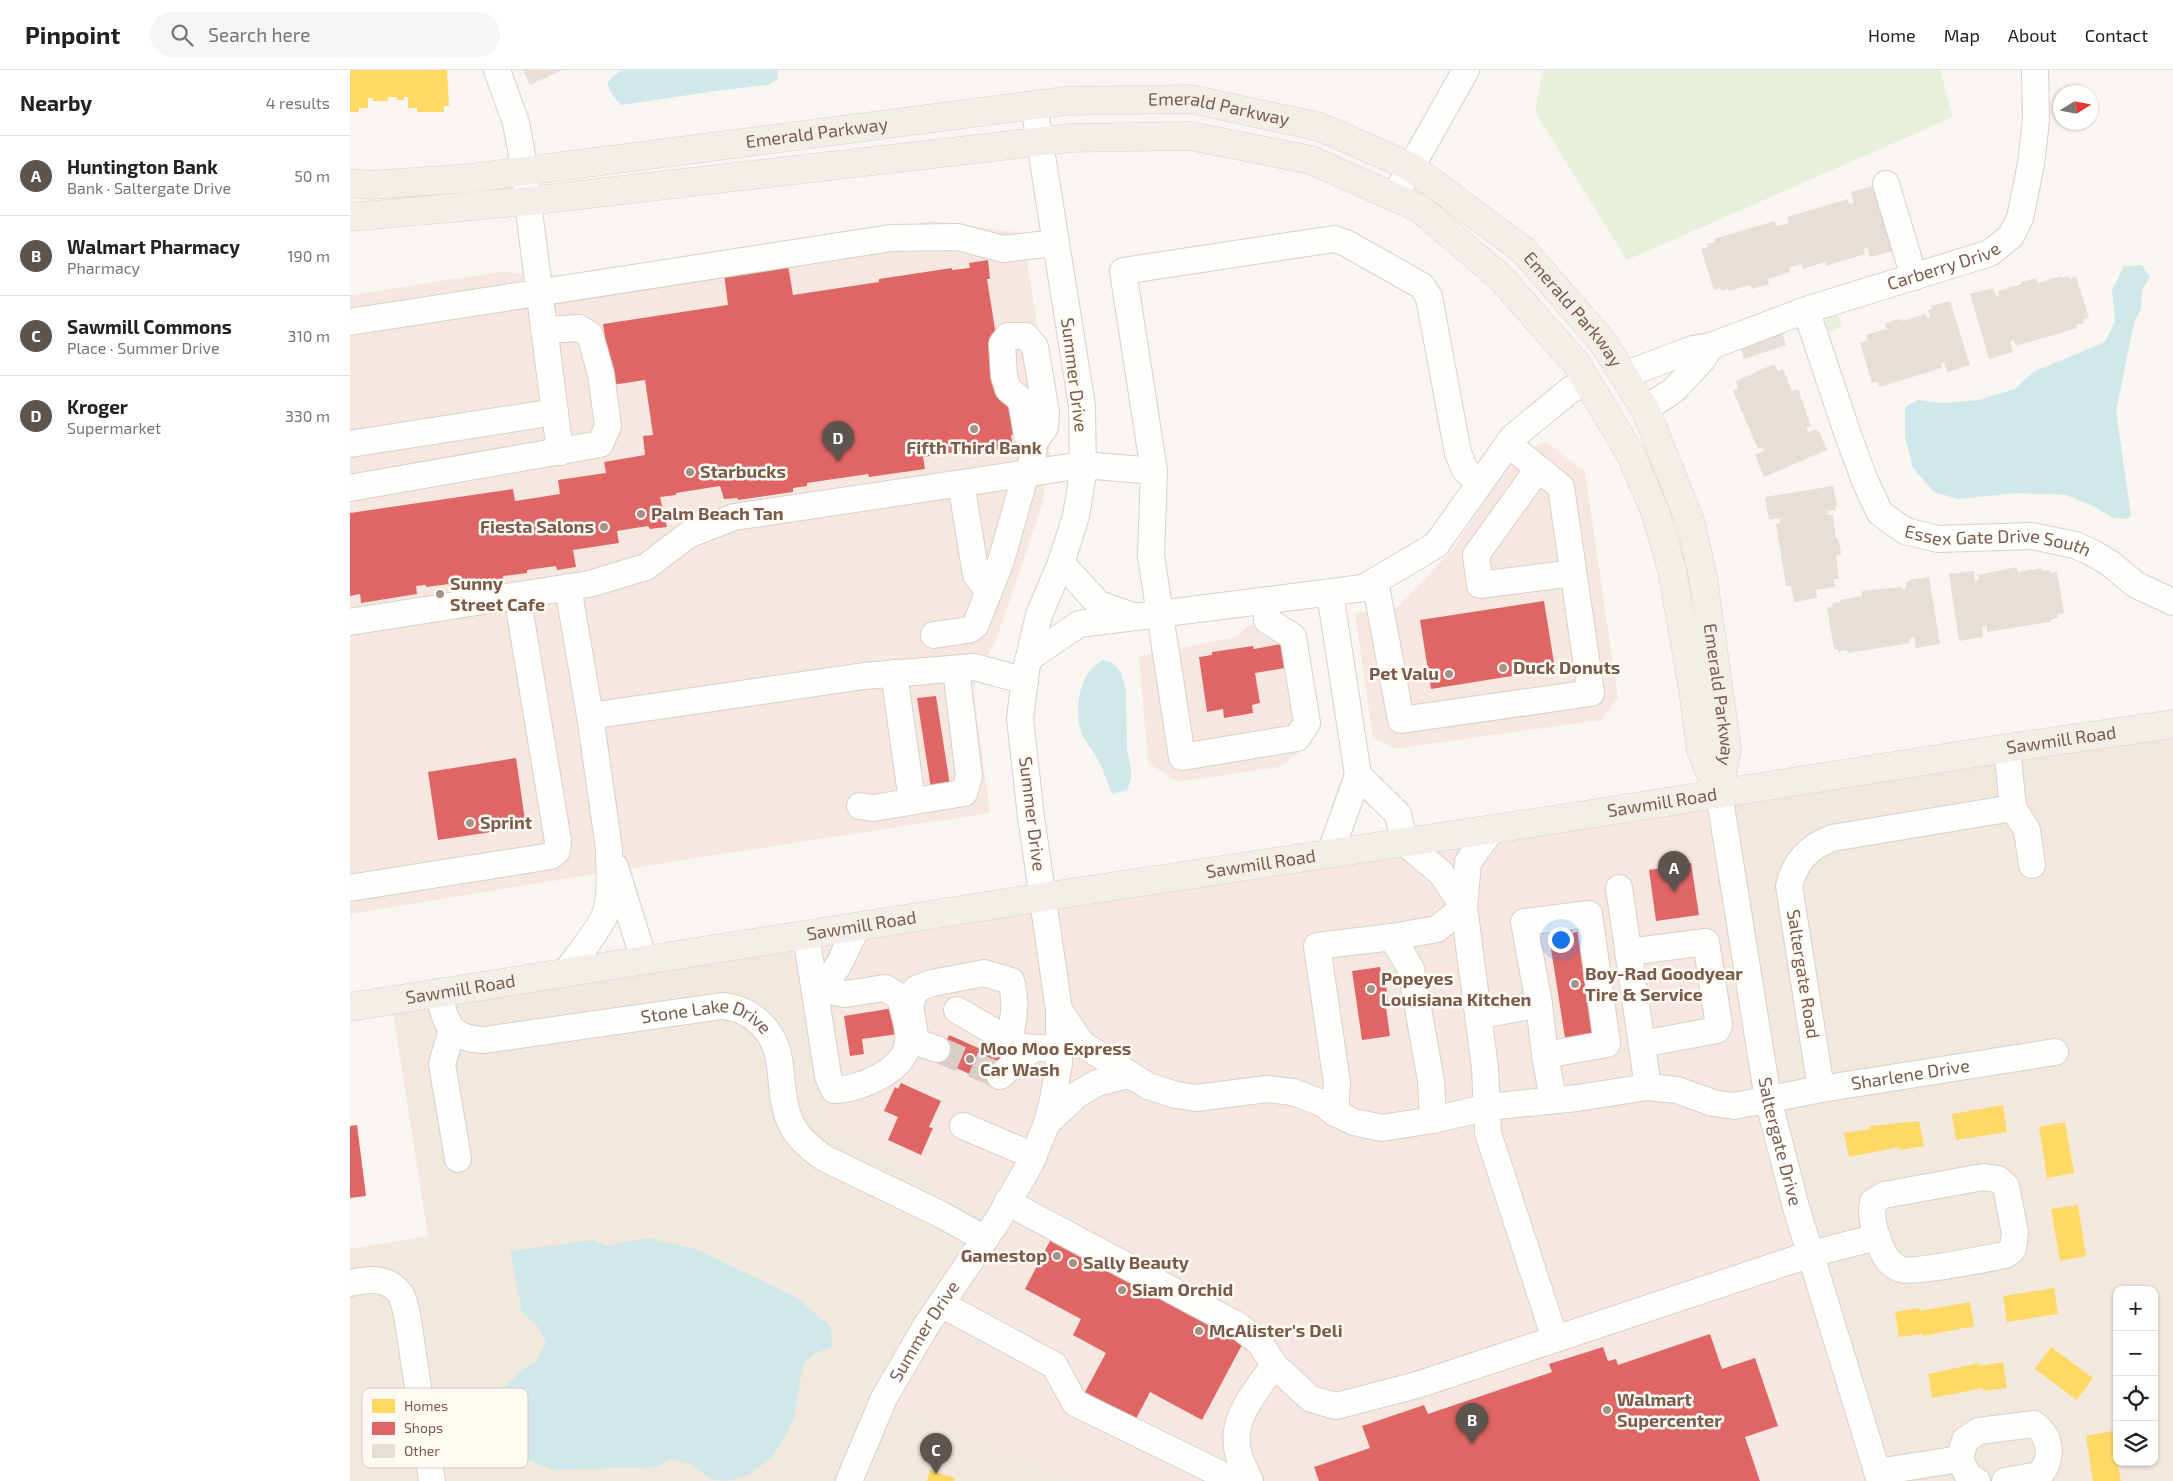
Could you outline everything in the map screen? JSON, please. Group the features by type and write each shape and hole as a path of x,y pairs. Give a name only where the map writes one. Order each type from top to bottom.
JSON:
{"main road":[{"name":"Emerald Parkway","path":"350,183 369,185 471,178 1065,101 1191,99 1320,127 1411,167 1523,250 1602,341 1645,409 1691,524 1703,577 1727,748 1719,793"},
{"name":"Emerald Parkway","path":"350,217 528,201 1070,138 1190,136 1311,160 1419,208 1500,277 1576,363 1631,456 1656,514 1672,570 1693,690 1701,751 1719,793"},
{"name":"Sawmill Road","path":"350,1007 1043,897 2173,724"}],"street":[{"path":"497,70 516,123 524,171 560,452"},
{"path":"1394,197 1466,70"},
{"name":"Carberry Drive","path":"1624,374 1693,349 1711,346 1806,310 1990,253 2011,236 2020,218 2031,164 2036,120 2035,70"},
{"name":"Summer Drive","path":"849,1481 884,1398 941,1304 985,1239 1034,1156 1047,1123 1053,1100 1060,1049 1059,1010 1031,817 1020,719 1027,669 1039,615 1076,516 1083,465 1082,406 1034,105"},
{"path":"1886,184 1914,277"},
{"path":"350,322 891,238 958,237 1004,249 1055,243"},
{"path":"1266,601 1267,620 1293,637 1307,723 1297,738 1182,757 1147,616 1154,471 1123,271 1334,240 1346,242 1422,286 1429,297 1458,453 1465,470 1481,482"},
{"name":"Essex Gate Drive South","path":"1806,310 1847,432 1865,481 1880,513 1905,531 1938,539 2032,536 2075,545 2111,564 2136,585 2173,602"},
{"path":"350,488 600,444 608,426 601,374 590,335 579,328 544,330"},
{"path":"1645,409 1674,390 1702,360 1711,346"},
{"path":"590,716 864,676 975,667 1027,669 1079,624 1363,588 1436,545 1513,437 1569,390 1586,380"},
{"path":"350,444 555,412"},
{"path":"934,635 968,630 975,626 1001,561 1028,473 1035,441"},
{"path":"1375,581 1401,720 1591,693 1561,487 1508,444"},
{"path":"350,622 589,584 646,568 688,535 734,517 1083,465 1154,471"},
{"path":"1538,469 1476,554 1480,585 1573,573"},
{"path":"961,483 976,575 989,592"},
{"path":"1060,563 1099,604 1147,616"},
{"path":"566,972 605,916 608,904 609,849 590,716 568,587"},
{"path":"1330,593 1358,775 1330,854"},
{"path":"350,888 552,856 557,851 558,842 517,595"},
{"path":"860,806 874,808 964,793 969,776 956,669"},
{"path":"894,673 912,801"},
{"path":"2007,748 2013,808 2027,830 2032,865"},
{"path":"1358,775 1398,814 1404,842 1441,873 1464,907"},
{"name":"Saltergate Drive","path":"1719,793 1768,1098 1796,1207 1879,1476"},
{"name":"Saltergate Road","path":"1821,1089 1789,886 1792,872 1815,845 1832,838 2013,808"},
{"path":"1492,829 1468,862 1464,907 1488,1107 1488,1133 1555,1339"},
{"path":"609,849 644,960"},
{"path":"1619,888 1648,1087"},
{"path":"1335,1113 1337,1083 1318,946 1437,930 1464,907"},
{"path":"1545,1054 1607,1044 1589,914 1524,922 1539,1004 1545,1054 1553,1100"},
{"path":"806,935 828,1076 834,1090 847,1090 872,1082 904,1055 908,1042 900,997 886,988 845,994 830,991 828,980 838,966 856,927"},
{"path":"1392,937 1410,969 1430,1081 1433,1120"},
{"path":"1628,952 1706,942 1719,1026 1717,1030 1642,1044"},
{"path":"937,1050 916,1042 910,1006 916,989 932,983 984,973 1011,981 1015,995 1014,1019 1009,1040"},
{"path":"438,992 445,1018 452,1030 442,1064 458,1159"},
{"path":"1478,1016 1539,1004"},
{"name":"Stone Lake Drive","path":"452,1030 459,1036 471,1040 484,1040 722,1006 737,1008 754,1017 775,1040 778,1050 784,1102 789,1120 797,1135 810,1148 824,1158 942,1215 985,1239"},
{"path":"957,1010 1020,1047 1060,1049"},
{"name":"Sharlene Drive","path":"1059,1010 1082,1044 1148,1086 1176,1095 1196,1098 1267,1089 1293,1092 1322,1104 1354,1122 1382,1128 1433,1120 1488,1107 1648,1087 1677,1090 1713,1103 1734,1106 1821,1089 2055,1052"},
{"path":"1000,1076 1034,1048"},
{"path":"1047,1123 1078,1094 1097,1083 1128,1074"},
{"path":"963,1126 1034,1156"},
{"path":"1983,1177 1998,1179 2006,1186 2015,1233 2013,1249 2005,1255 1938,1267 1902,1270 1887,1261 1877,1237 1871,1212 1873,1202 1884,1195 1983,1177"},
{"path":"1007,1202 1239,1326 1260,1343 1274,1365 1311,1399 1336,1406 1417,1385 1811,1254 1877,1237"},
{"path":"350,1282 378,1279 387,1283 401,1295 407,1314 418,1388"},
{"path":"941,1304 1054,1365 1075,1403 1235,1481"},
{"path":"1250,1481 1239,1455 1237,1426 1244,1406 1274,1365"},
{"path":"1976,1481 1968,1476 1960,1459 1965,1440 1979,1431 2034,1424 2045,1434 2049,1454 2048,1465 2040,1475 2005,1481"},
{"path":"1879,1476 1960,1459"},
{"path":"430,1468 432,1481"}],"shaded area":[{"path":"932,221 1023,233 1053,430 1042,506 997,637 973,688 990,813 350,914 350,295 499,272 570,276"},
{"path":"1545,441 1585,472 1618,698 1601,720 1395,749 1373,738 1355,613 1398,607 1454,548 1502,473"},
{"path":"1284,620 1318,724 1311,744 1279,767 1178,782 1148,763 1139,656 1236,637 1248,626"},
{"path":"2173,724 2173,1481 1880,1481 1811,1254 1719,793"},
{"path":"1719,793 1746,967 1880,1481 1073,1481 884,1398 998,1220 826,1119 790,938"},
{"path":"790,938 998,1220 884,1398 1073,1481 350,1481 350,1249 428,1236 391,1000"}],"green space":[{"path":"1543,70 1940,70 1953,117 1627,260 1535,112"},
{"path":"1836,312 1842,327 1824,333 1821,328 1827,314"}],"water":[{"path":"623,70 778,70 777,80 768,85 621,105 613,96 607,83 614,75"},
{"path":"2142,265 2150,277 2142,290 2141,309 2134,323 2116,411 2131,516 2125,519 2113,518 2093,506 2066,495 2017,493 1958,499 1934,492 1913,468 1905,437 1905,407 1918,400 1943,403 1978,400 2015,389 2033,372 2105,342 2115,322 2112,290 2124,266"},
{"path":"1104,660 1113,663 1121,673 1126,690 1127,750 1131,768 1131,779 1127,790 1112,794 1099,762 1081,732 1078,709 1081,689 1089,671"},
{"path":"647,1238 699,1250 797,1298 830,1326 833,1347 815,1353 803,1365 794,1418 786,1435 772,1458 748,1475 728,1481 710,1479 691,1464 671,1459 658,1467 555,1470 528,1460 528,1388 504,1388 522,1369 534,1364 546,1343 539,1328 522,1312 510,1251 593,1240 606,1246"}],"building: Homes":[{"path":"350,70 447,70 449,106 444,106 444,112 417,112 417,108 408,108 408,97 404,97 404,100 397,100 397,97 388,97 388,101 373,101 373,98 368,98 368,108 359,108 359,112 350,112"},
{"path":"2003,1105 2007,1132 1956,1140 1952,1114"},
{"path":"1919,1121 1924,1146 1900,1150 1899,1147 1849,1157 1844,1133 1870,1129 1870,1126"},
{"path":"2065,1122 2074,1173 2047,1178 2039,1127"},
{"path":"2078,1205 2086,1256 2060,1261 2051,1209"},
{"path":"2054,1288 2058,1314 2007,1322 2003,1296"},
{"path":"1970,1302 1974,1326 1923,1336 1923,1334 1899,1337 1895,1312 1919,1308 1920,1311"},
{"path":"2051,1347 2093,1378 2077,1400 2035,1369"},
{"path":"2003,1362 2007,1388 1983,1391 1983,1388 1932,1398 1928,1374 1979,1363 1979,1366"},
{"path":"2112,1431 2113,1466 2118,1466 2121,1481 2093,1481 2086,1436"},
{"path":"930,1470 955,1478 954,1481 927,1481"}],"building: Shops":[{"path":"988,260 990,279 987,279 1007,405 1019,403 1023,433 1011,435 1013,448 995,450 994,446 923,457 925,469 869,477 868,474 807,483 807,486 793,488 793,492 738,500 738,498 724,499 720,486 676,493 676,495 660,497 667,527 650,529 648,526 617,531 619,543 573,550 576,567 557,570 556,566 527,570 527,573 503,576 505,586 451,595 449,584 426,587 426,585 416,586 417,594 361,603 360,594 350,596 350,513 513,489 515,501 560,494 558,480 606,473 604,462 645,455 643,436 653,435 645,380 612,385 603,324 728,305 724,274 788,265 793,295 879,282 879,279 952,268 952,270 970,268 969,263"},
{"path":"1544,601 1555,669 1431,689 1420,620"},
{"path":"1287,643 1291,667 1255,673 1260,703 1252,705 1253,713 1224,718 1223,709 1207,712 1199,657 1212,655 1212,652 1253,646 1254,649"},
{"path":"936,696 951,792 932,795 917,698"},
{"path":"516,758 526,827 438,840 428,772"},
{"path":"1691,863 1699,915 1656,921 1649,870"},
{"name":"Boy-Rad Goodyear Tire & Service","path":"1571,925 1572,933 1586,930 1602,1032 1565,1038 1549,936 1554,936 1552,928"},
{"name":"Popeyes Louisiana Kitchen","path":"1380,967 1381,972 1384,971 1389,1007 1386,1007 1390,1036 1362,1040 1352,971"},
{"path":"894,1008 898,1034 862,1039 864,1054 850,1056 844,1016"},
{"name":"Moo Moo Express Car Wash","path":"949,1035 1001,1058 990,1083 938,1060"},
{"path":"901,1083 941,1101 929,1127 933,1128 921,1155 888,1140 898,1117 884,1111 895,1087 898,1089"},
{"path":"357,1125 366,1196 350,1198 350,1126"},
{"path":"1050,1241 1243,1343 1202,1420 1150,1392 1136,1419 1085,1392 1106,1353 1073,1335 1081,1319 1025,1289"},
{"name":"Walmart Supercenter","path":"1710,1334 1722,1369 1755,1358 1778,1426 1745,1437 1760,1481 1319,1481 1314,1467 1370,1448 1362,1426 1424,1405 1428,1414 1552,1372 1549,1364 1603,1347 1608,1361 1616,1359 1618,1365"}],"building: Other":[{"path":"523,70 562,70 530,85"},
{"path":"1873,186 1893,251 1870,257 1867,247 1864,249 1865,254 1826,266 1825,262 1803,269 1801,264 1789,267 1790,272 1768,279 1769,284 1752,289 1750,285 1729,291 1728,288 1721,291 1720,288 1714,290 1701,249 1708,247 1707,244 1715,242 1714,239 1775,221 1776,226 1789,223 1787,217 1848,199 1849,204 1854,203 1851,192"},
{"path":"2061,276 2062,278 2069,276 2070,279 2076,277 2089,318 2083,319 2084,323 2076,325 2077,328 2016,346 2014,340 2010,342 2013,352 1989,359 1970,294 1993,288 1996,297 1999,296 1998,291 2022,284 2021,282 2036,278 2038,283"},
{"path":"1950,301 1970,365 1947,372 1944,362 1941,363 1942,368 1879,387 1878,382 1872,383 1860,343 1868,341 1866,335 1887,329 1885,324 1894,320 1901,319 1902,321 1925,314 1927,318 1930,317 1928,310 1932,309 1931,306"},
{"path":"1780,327 1786,345 1744,359 1738,341"},
{"path":"1774,364 1778,371 1783,369 1792,391 1798,389 1811,426 1806,428 1808,432 1816,429 1819,431 1827,450 1764,477 1755,455 1764,451 1763,447 1758,449 1733,391 1738,388 1736,381"},
{"path":"1833,486 1837,506 1835,506 1836,510 1827,511 1828,515 1833,515 1836,539 1838,538 1840,546 1841,554 1836,555 1839,579 1834,579 1835,587 1816,590 1817,598 1794,602 1791,586 1786,586 1776,524 1780,523 1780,518 1769,520 1765,497"},
{"path":"2017,567 2018,572 2042,568 2042,571 2050,570 2050,573 2057,572 2064,613 2058,614 2058,618 2050,620 2050,622 1987,632 1987,626 1982,627 1983,637 1959,641 1949,574 1974,571 1975,581 1979,580 1978,575"},
{"path":"1929,577 1940,644 1916,648 1914,637 1910,638 1910,643 1848,653 1847,650 1839,652 1838,649 1834,649 1827,608 1832,607 1833,603 1862,596 1862,591 1906,588 1906,582 1909,582 1909,580"}],"tunnel":[{"path":"937,1049 1000,1076"}],"place":[{"name":"Fifth Third Bank","path":"974,429"},
{"name":"Kroger","path":"838,462"},
{"name":"Starbucks","path":"690,472"},
{"name":"Palm Beach Tan","path":"641,514"},
{"name":"Fiesta Salons","path":"604,527"},
{"name":"Sunny Street Cafe","path":"440,594"},
{"name":"Duck Donuts","path":"1503,668"},
{"name":"Pet Valu","path":"1449,674"},
{"name":"Sprint","path":"470,823"},
{"name":"Huntington Bank","path":"1674,892"},
{"name":"Boy-Rad Goodyear Tire & Service","path":"1575,984"},
{"name":"Popeyes Louisiana Kitchen","path":"1371,989"},
{"name":"Moo Moo Express Car Wash","path":"970,1059"},
{"name":"Gamestop","path":"1057,1256"},
{"name":"Sally Beauty","path":"1073,1263"},
{"name":"Siam Orchid","path":"1122,1290"},
{"name":"McAlister's Deli","path":"1199,1331"},
{"name":"Walmart Supercenter","path":"1607,1410"},
{"name":"Walmart Pharmacy","path":"1472,1444"},
{"name":"Sawmill Commons","path":"936,1474"}]}
